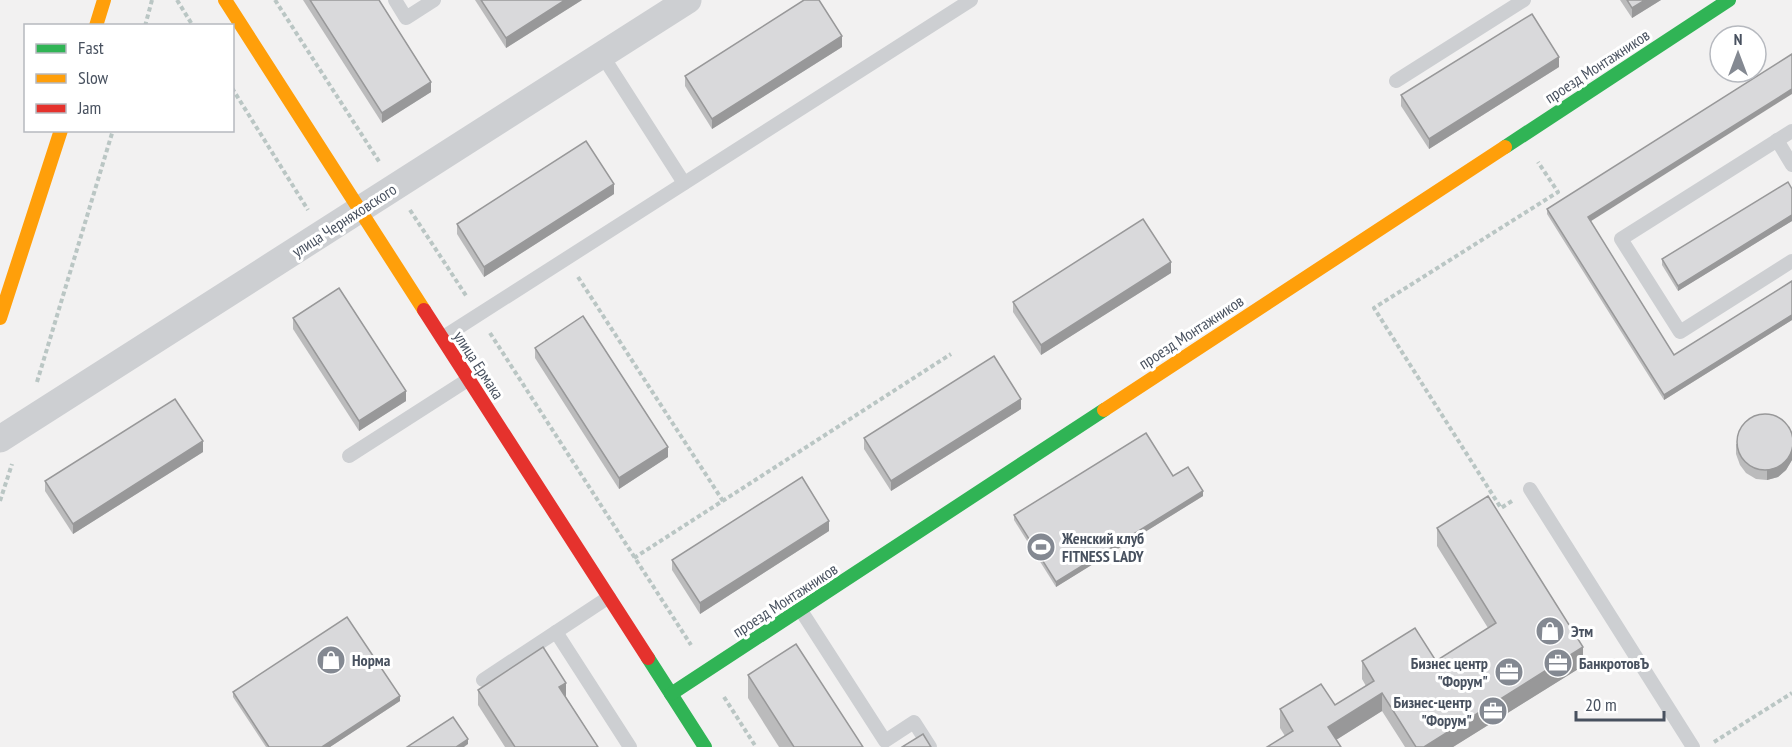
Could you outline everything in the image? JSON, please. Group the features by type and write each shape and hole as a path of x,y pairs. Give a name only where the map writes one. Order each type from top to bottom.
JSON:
{"street":[{"path":"97,24 104,0"},
{"name":"улица Ермака","path":"225,0 609,597 702,746"},
{"name":"улица Черняховского","path":"0,439 688,0"},
{"name":"проезд Монтажников","path":"671,694 1729,0"},
{"path":"0,318 60,132"}],"lane":[{"path":"394,0 406,18 434,0"},
{"path":"442,338 970,0"},
{"path":"1396,81 1524,0"},
{"path":"602,55 684,183"},
{"path":"1792,131 1621,239 1680,332 1792,261"},
{"path":"1777,140 1792,165"},
{"path":"349,456 469,379"},
{"path":"1530,489 1694,747"},
{"path":"483,680 609,597"},
{"path":"800,609 885,741 914,722 930,747"},
{"path":"556,632 630,747"}],"path":[{"path":"146,24 152,0"},
{"path":"177,0 192,24"},
{"path":"275,0 756,747"},
{"path":"234,91 323,233"},
{"path":"0,501 112,132"},
{"path":"1521,135 1557,192 1374,308 1501,508 1530,489"},
{"path":"566,258 723,501"},
{"path":"634,558 951,354"},
{"path":"1706,747 1792,693"}],"building":[{"path":"310,0 379,0 431,82 382,113"},
{"path":"481,0 565,0 506,38"},
{"path":"804,0 819,0 842,36 712,119 685,76"},
{"path":"1627,0 1645,0 1632,8"},
{"path":"1532,14 1559,57 1429,139 1401,95"},
{"path":"1792,54 1792,89 1588,217 1674,355 1792,281 1792,315 1664,395 1547,209 1745,84 1768,84 1768,69"},
{"path":"586,141 614,184 484,267 457,224"},
{"path":"1788,182 1792,189 1792,215 1678,286 1662,259"},
{"path":"1143,219 1171,262 1041,345 1013,302"},
{"path":"339,288 406,391 359,421 293,318"},
{"path":"583,316 668,447 619,478 535,348"},
{"path":"994,356 1021,399 891,481 864,438"},
{"path":"175,399 203,441 73,524 45,481"},
{"path":"1765,414 1776,416 1785,422 1791,431 1793,442 1791,453 1785,462 1776,468 1765,470 1754,468 1745,462 1739,453 1737,442 1739,431 1745,422 1754,416"},
{"path":"1146,433 1173,476 1188,467 1203,491 1056,582 1014,515"},
{"path":"802,477 829,521 700,603 672,560"},
{"path":"1488,496 1583,647 1424,747 1416,747 1382,693 1328,727 1341,747 1267,747 1293,731 1280,709 1321,684 1335,705 1374,681 1362,661 1415,628 1436,661 1496,623 1437,528"},
{"name":"Норма","path":"347,617 400,696 322,747 269,747 233,692"},
{"path":"796,644 863,747 794,747 748,675"},
{"path":"543,647 566,683 559,687 598,747 515,747 478,690"},
{"path":"453,717 468,739 456,747 407,747"},
{"path":"923,734 931,747 902,747"}],"traffic: fast":[{"path":"1505,147 1729,0"},
{"path":"671,694 1104,410"},
{"path":"648,658 705,747"}],"traffic: slow":[{"path":"97,24 104,0"},
{"path":"225,0 424,310"},
{"path":"0,318 60,132"},
{"path":"1104,410 1505,147"}],"traffic: jam":[{"path":"424,310 648,658"}],"place":[{"name":"Женский клуб FITNESS LADY","path":"1041,547"},
{"name":"Этм","path":"1550,631"},
{"name":"Норма","path":"331,660"},
{"name":"БанкротовЪ","path":"1558,663"},
{"name":"Бизнес центр \"Форум\"","path":"1509,672"},
{"name":"Бизнес-центр \"Форум\"","path":"1493,711"}]}
